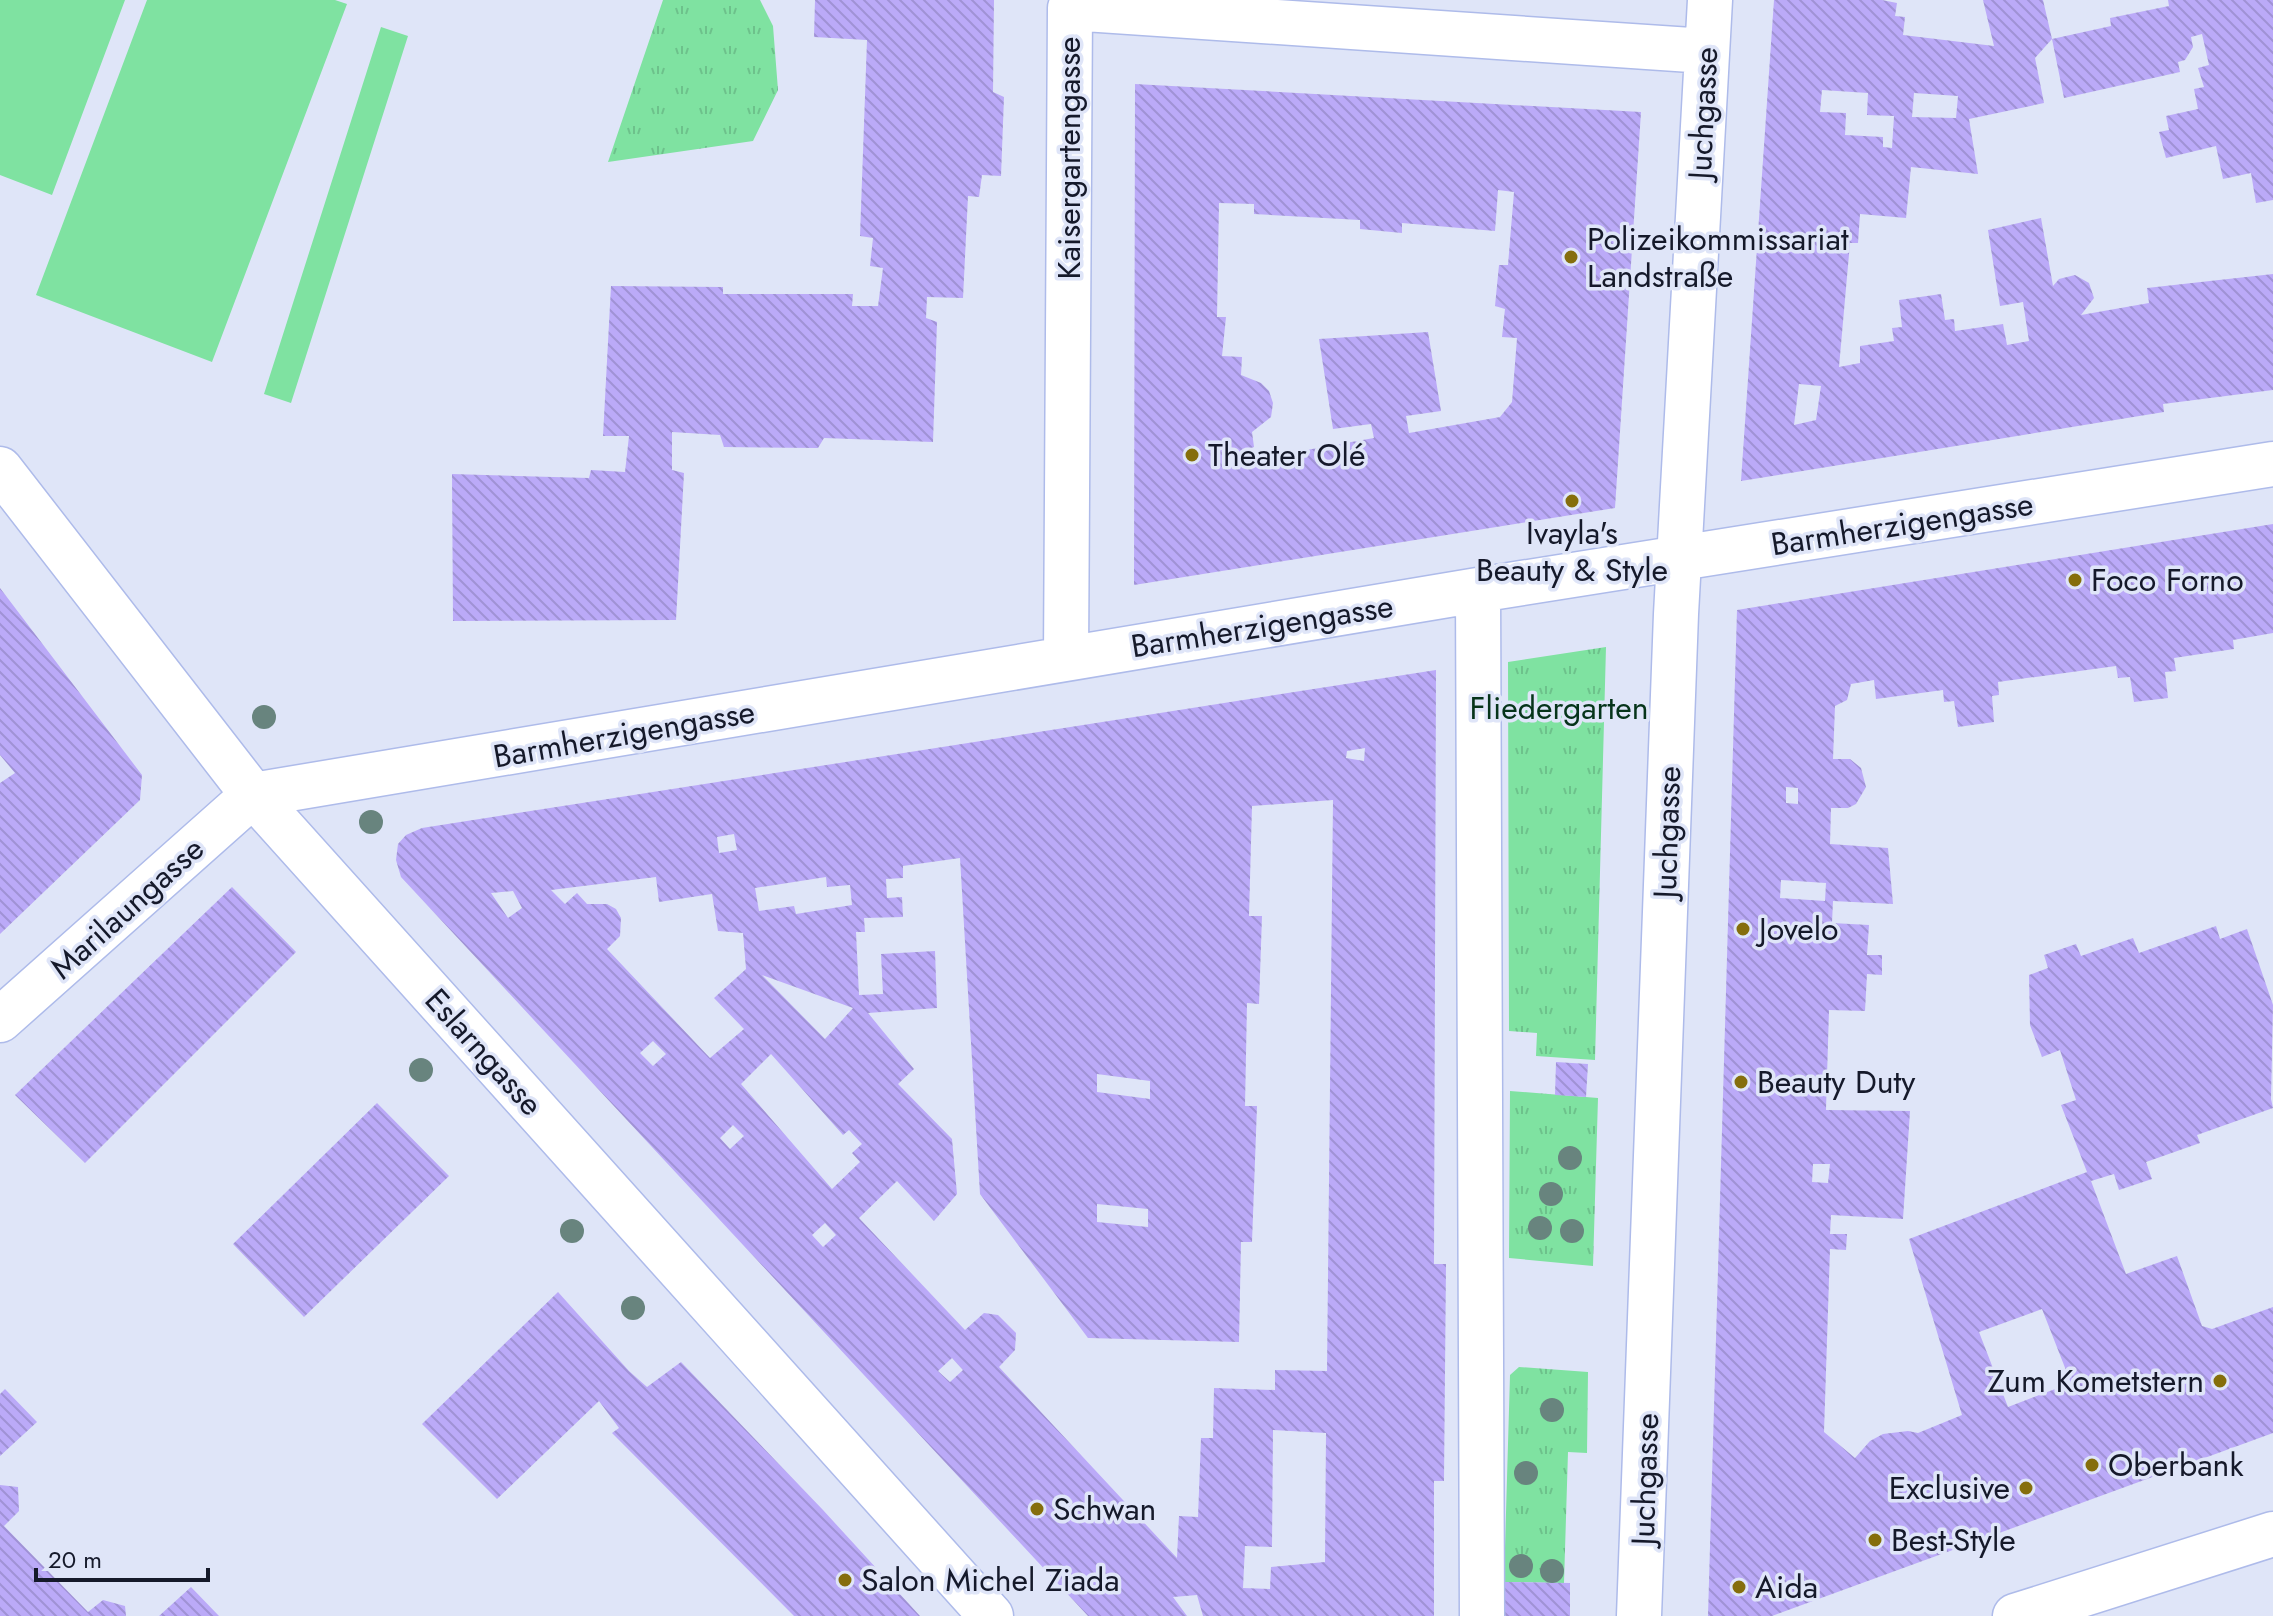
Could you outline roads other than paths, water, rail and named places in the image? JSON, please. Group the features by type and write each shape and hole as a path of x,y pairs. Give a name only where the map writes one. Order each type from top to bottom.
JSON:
{"street":[{"name":"Juchgasse","path":"1639,1616 1678,560 1710,0"},
{"name":"Kaisergartengasse","path":"1066,658 1070,8 1706,51"},
{"name":"Barmherzigengasse","path":"253,795 1478,590 2273,464"},
{"name":"Eslarngasse","path":"0,469 253,795 991,1616"},
{"path":"1478,590 1482,1616"},
{"name":"Marilaungasse","path":"0,1020 253,795"},
{"path":"2015,1616 2273,1534"}],"place":[{"name":"Polizeikommissariat Landstraße","path":"1571,257"},
{"name":"Theater Olé","path":"1192,455"},
{"name":"Ivayla's Beauty & Style","path":"1572,501"},
{"name":"Foco Forno","path":"2075,580"},
{"name":"Jovelo","path":"1743,929"},
{"name":"Beauty Duty","path":"1741,1082"},
{"name":"Zum Kometstern","path":"2220,1381"},
{"name":"Oberbank","path":"2092,1465"},
{"name":"Exclusive","path":"2026,1488"},
{"name":"Schwan","path":"1037,1509"},
{"name":"Best-Style","path":"1875,1540"},
{"name":"Salon Michel Ziada","path":"845,1580"},
{"name":"Aida","path":"1739,1587"}],"park label":[{"name":"Fliedergarten","path":"1559,708"}]}
